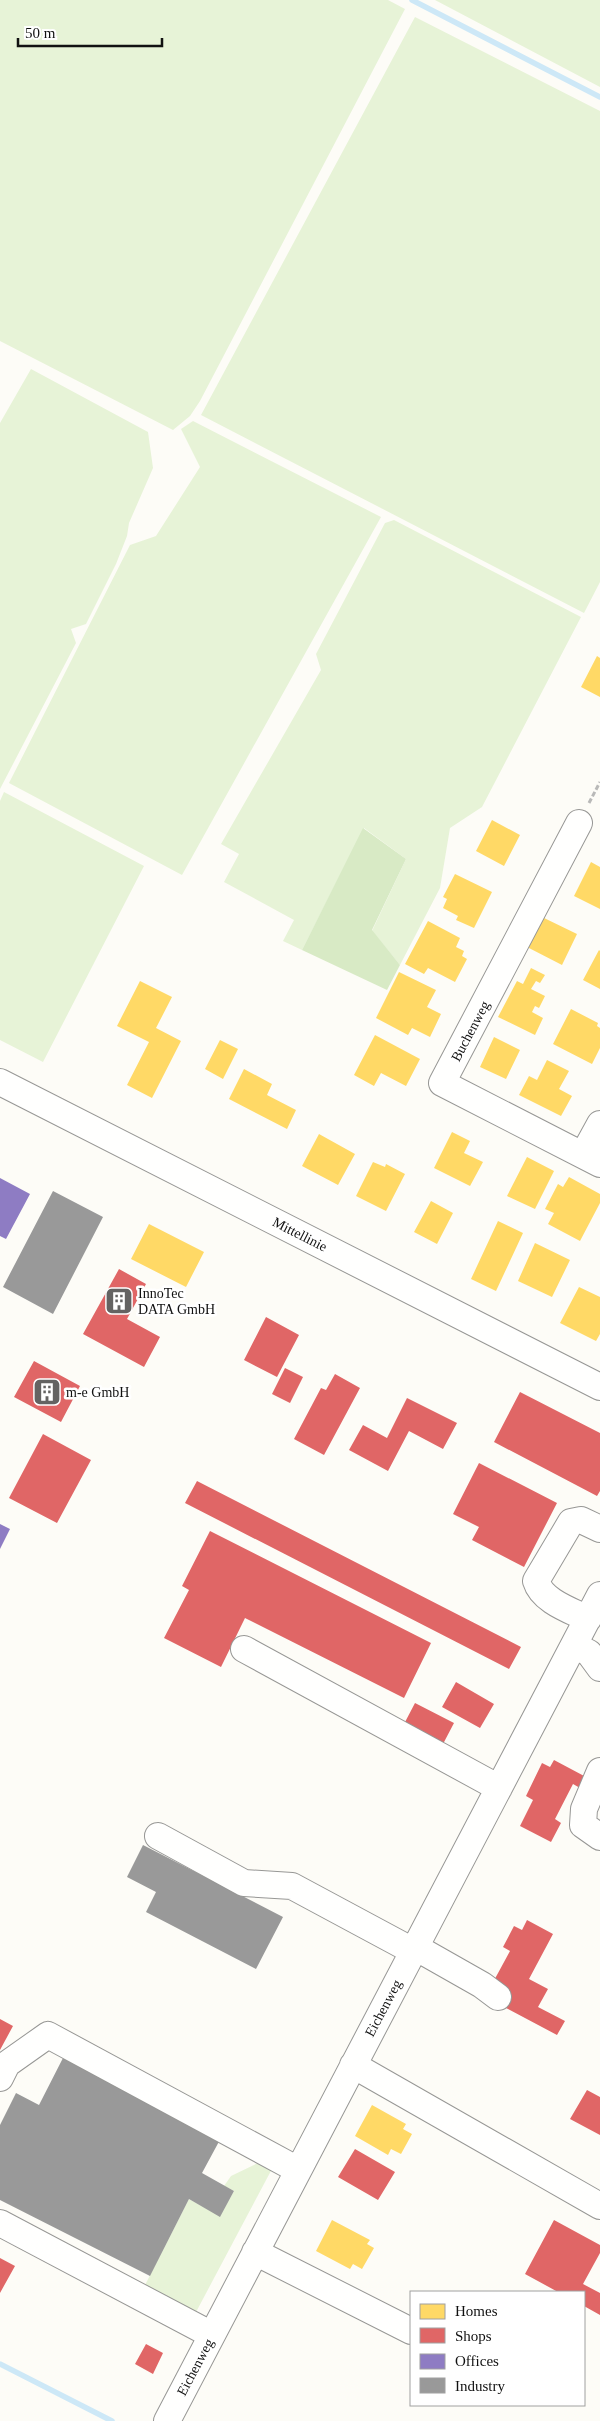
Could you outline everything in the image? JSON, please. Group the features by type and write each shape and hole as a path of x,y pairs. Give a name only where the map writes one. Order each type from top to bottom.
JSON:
{"street":[{"name":"Buchenweg","path":"579,823 442,1083 592,1160"},
{"name":"Mittellinie","path":"0,1082 600,1387"},
{"path":"592,1160 600,1124"},
{"path":"600,1529 581,1520 571,1522 536,1581 538,1589 587,1630 589,1653 600,1668"},
{"name":"Eichenweg","path":"167,2421 499,1788 587,1630 600,1595"},
{"path":"244,1649 499,1788"},
{"path":"600,1771 584,1808 584,1825 600,1837"},
{"path":"158,1836 244,1883 292,1886 482,1985 498,1997"},
{"path":"0,2078 7,2064 48,2035 298,2170"},
{"path":"353,2065 600,2206"},
{"path":"0,2223 212,2335"},
{"path":"255,2252 410,2330"}],"green space":[{"path":"0,0 388,0 405,9 200,401 190,416 173,430 0,341"},
{"path":"435,0 600,0 600,87"},
{"path":"415,17 600,111 600,582 584,613 201,415"},
{"path":"31,369 148,432 153,468 129,523 127,536 116,564 86,624 71,629 76,643 0,789 0,423"},
{"path":"193,421 381,517 182,875 9,783 130,545 156,536 200,467 181,429"},
{"path":"394,520 581,617 482,807 450,828 440,888 400,965 372,931 406,859 364,828 302,950 283,941 294,920 224,882 239,854 221,844 321,670 316,654 385,523"},
{"path":"4,792 144,866 43,1062 0,1040 0,801"},
{"path":"363,828 406,859 372,930 400,965 387,990 302,950"},
{"path":"262,2161 273,2167 195,2314 144,2287 189,2199 220,2216 234,2191 224,2186 231,2176"}],"building: Homes":[{"path":"597,656 600,658 600,697 581,687"},
{"path":"492,820 520,835 504,866 476,851"},
{"path":"591,862 600,867 600,909 574,896"},
{"path":"455,874 492,892 474,928 456,920 458,916 443,908 447,899 443,897"},
{"path":"542,917 577,934 562,965 527,947"},
{"path":"428,921 460,938 456,947 464,951 462,956 467,959 455,982 428,968 424,974 405,964"},
{"path":"600,951 600,989 583,980"},
{"path":"531,968 545,975 540,983 536,981 531,989 545,996 539,1008 535,1006 532,1012 543,1018 535,1035 498,1017 517,981 523,984"},
{"path":"399,972 436,990 427,1007 441,1014 430,1037 412,1028 408,1035 376,1018"},
{"path":"140,981 172,997 156,1028 181,1041 152,1098 127,1085 149,1042 117,1026"},
{"path":"571,1009 598,1023 597,1026 600,1028 600,1048 592,1064 553,1044"},
{"path":"375,1035 420,1059 406,1086 381,1073 374,1086 354,1075"},
{"path":"494,1037 520,1050 506,1079 480,1067"},
{"path":"220,1040 238,1049 223,1079 205,1069"},
{"path":"547,1060 569,1071 559,1089 572,1096 561,1116 519,1095 529,1076 537,1080"},
{"path":"244,1069 272,1084 267,1095 296,1110 287,1129 229,1099"},
{"path":"452,1132 470,1141 464,1153 483,1162 470,1186 434,1168"},
{"path":"319,1134 355,1154 338,1185 302,1166"},
{"path":"527,1157 554,1171 535,1209 507,1196"},
{"path":"373,1162 385,1167 386,1164 405,1174 386,1211 356,1196"},
{"path":"569,1177 600,1194 600,1203 580,1241 548,1224 554,1213 545,1209 558,1184 563,1187"},
{"path":"431,1201 453,1213 437,1244 414,1232"},
{"path":"498,1221 523,1233 496,1291 471,1279"},
{"path":"149,1224 204,1252 186,1287 131,1259"},
{"path":"535,1243 570,1260 552,1297 518,1281"},
{"path":"579,1287 600,1297 600,1334 596,1341 560,1323"},
{"path":"372,2105 406,2124 403,2129 412,2134 401,2154 391,2149 388,2155 355,2136"},
{"path":"332,2220 370,2240 367,2244 374,2248 362,2269 353,2264 350,2269 316,2251"}],"building: Shops":[{"name":"InnoTec DATA GmbH","path":"119,1269 146,1284 127,1319 160,1337 144,1367 83,1334"},
{"path":"266,1317 299,1335 277,1377 244,1360"},
{"name":"m-e GmbH","path":"34,1361 80,1386 61,1422 14,1397"},
{"path":"285,1368 303,1377 290,1403 272,1394"},
{"path":"335,1374 360,1388 324,1455 294,1439 321,1388 326,1390"},
{"path":"520,1392 600,1433 600,1491 597,1496 494,1442"},
{"path":"407,1398 457,1423 443,1449 409,1431 388,1471 349,1450 363,1425 387,1438"},
{"path":"43,1434 91,1460 57,1523 9,1498"},
{"path":"479,1463 557,1503 524,1567 472,1540 479,1527 453,1514"},
{"path":"197,1481 521,1647 509,1669 185,1503"},
{"path":"210,1531 431,1643 404,1698 245,1618 221,1667 164,1638 189,1590 182,1586"},
{"path":"456,1682 494,1704 480,1728 442,1707"},
{"path":"415,1703 454,1723 443,1744 404,1724"},
{"path":"554,1760 586,1777 580,1788 573,1784 555,1819 561,1823 551,1842 520,1826 533,1800 526,1796 542,1763 550,1767"},
{"path":"527,1920 553,1934 529,1979 548,1989 538,2007 565,2021 557,2035 506,2008 512,1997 491,1986 510,1951 503,1947 514,1926 522,1930"},
{"path":"0,2019 13,2026 0,2050"},
{"path":"587,2090 600,2097 600,2135 570,2119"},
{"path":"355,2149 395,2172 378,2200 338,2177"},
{"path":"554,2220 600,2245 600,2253 583,2284 600,2293 600,2315 585,2307 585,2291 556,2291 525,2274"},
{"path":"0,2258 15,2266 0,2293"},
{"path":"146,2344 163,2353 153,2374 135,2364"}],"building: Offices":[{"path":"0,1178 30,1194 6,1239 0,1236"},
{"path":"0,1524 10,1529 0,1549"}],"building: Industry":[{"path":"53,1191 103,1217 53,1314 3,1287"},
{"path":"143,1845 283,1917 256,1969 146,1912 156,1892 127,1877"},
{"path":"64,2056 222,2136 202,2173 234,2191 220,2217 189,2199 150,2276 0,2200 0,2125 16,2093 39,2105"}],"waterway":[{"path":"412,0 600,97"},
{"path":"0,2364 112,2421"}],"place":[{"name":"InnoTec DATA GmbH","path":"119,1301"},
{"name":"m-e GmbH","path":"47,1392"}]}
